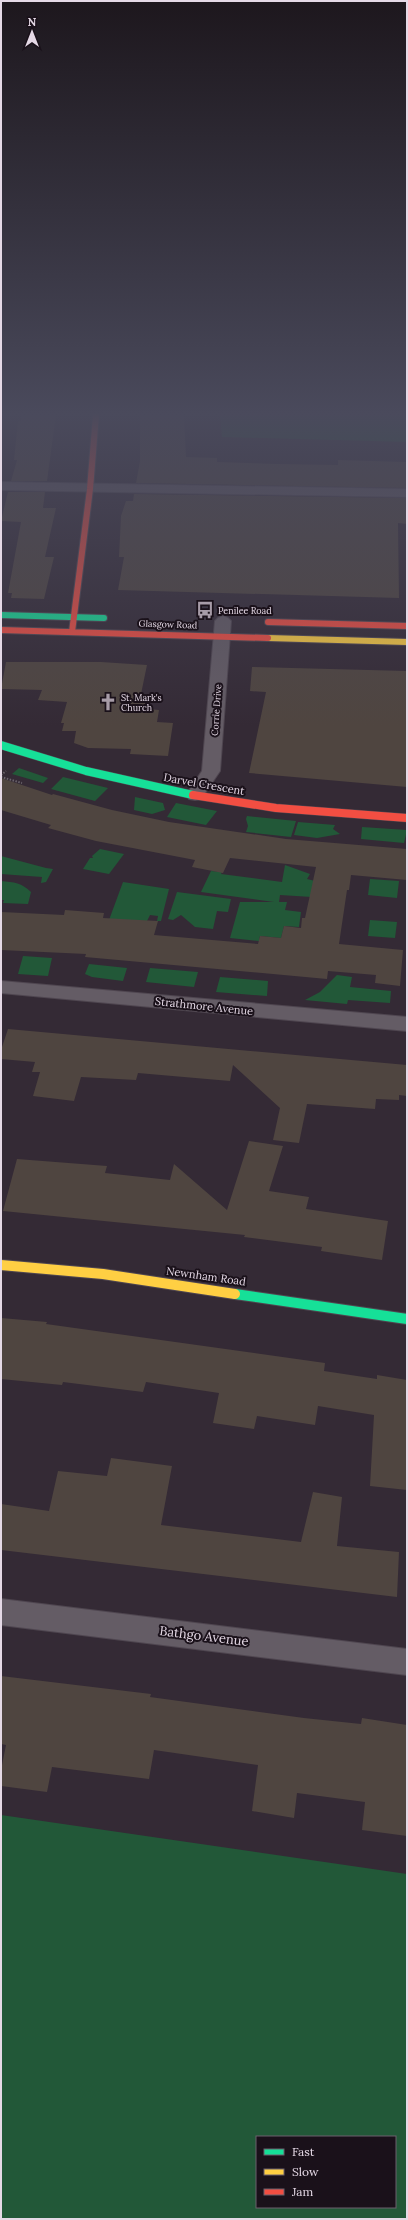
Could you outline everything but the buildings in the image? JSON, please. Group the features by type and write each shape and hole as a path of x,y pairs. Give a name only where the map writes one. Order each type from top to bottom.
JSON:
{"street":[{"path":"72,632 86,519"},
{"path":"1,615 110,618"},
{"path":"255,622 407,626"},
{"name":"Glasgow Road","path":"1,630 72,632 223,624 407,642"},
{"name":"Corrie Drive","path":"195,796 211,772 223,624"},
{"name":"Darvel Crescent","path":"1,745 86,771 195,796 244,804 407,818"},
{"name":"Strathmore Avenue","path":"1,987 53,990 255,1011 407,1024"},
{"name":"Newnham Road","path":"1,1265 103,1274 407,1319"},
{"name":"Bathgo Avenue","path":"1,1612 407,1662"}],"path":[{"path":"1,777 22,783"}],"green space":[{"path":"19,768 48,778 43,783 12,774"},
{"path":"63,777 108,788 95,801 51,789"},
{"path":"135,797 163,803 165,810 152,814 134,810"},
{"path":"176,803 217,811 206,825 167,817"},
{"path":"247,816 296,821 291,837 246,832 248,826 246,819"},
{"path":"298,822 335,825 333,829 340,834 317,838 294,835"},
{"path":"362,827 407,830 404,843 361,839"},
{"path":"100,849 124,854 109,874 83,869 90,858 93,858 92,856"},
{"path":"1,856 53,869 46,882 41,883 42,877 1,874"},
{"path":"285,865 310,874 307,879 315,881 328,898 280,895 279,902 287,902 285,910 301,912 299,927 284,926 281,938 260,936 259,941 230,938 240,902 274,902 201,892 211,871 222,872 221,874 282,882"},
{"path":"370,879 399,881 397,898 368,895"},
{"path":"1,881 18,884 28,889 31,892 28,904 3,903 4,900 1,900"},
{"path":"123,882 169,889 161,921 157,921 158,916 150,915 146,923 109,920"},
{"path":"177,892 231,899 228,912 217,911 213,929 195,927 181,915 173,920 168,919"},
{"path":"370,920 397,922 395,938 368,936"},
{"path":"23,956 52,958 48,976 18,974"},
{"path":"89,964 127,968 123,981 92,977 85,974"},
{"path":"150,968 198,972 194,987 146,982"},
{"path":"337,975 352,977 350,987 391,991 390,1003 348,1000 347,1004 305,1000 320,992"},
{"path":"220,977 268,981 267,996 216,992"},
{"path":"1,1815 407,1874 407,2219 1,2219"}],"traffic: fast":[{"path":"1,615 104,618"},
{"path":"1,745 86,771 193,795"},
{"path":"235,1294 407,1319"}],"traffic: slow":[{"path":"268,638 407,642"},
{"path":"1,1265 103,1274 235,1294"}],"traffic: jam":[{"path":"72,632 86,519"},
{"path":"268,622 407,626"},
{"path":"1,630 268,638"},
{"path":"193,795 276,808 407,818"}],"place":[{"name":"Penilee Road","path":"205,610"},
{"name":"St. Mark's Church","path":"108,702"}]}
